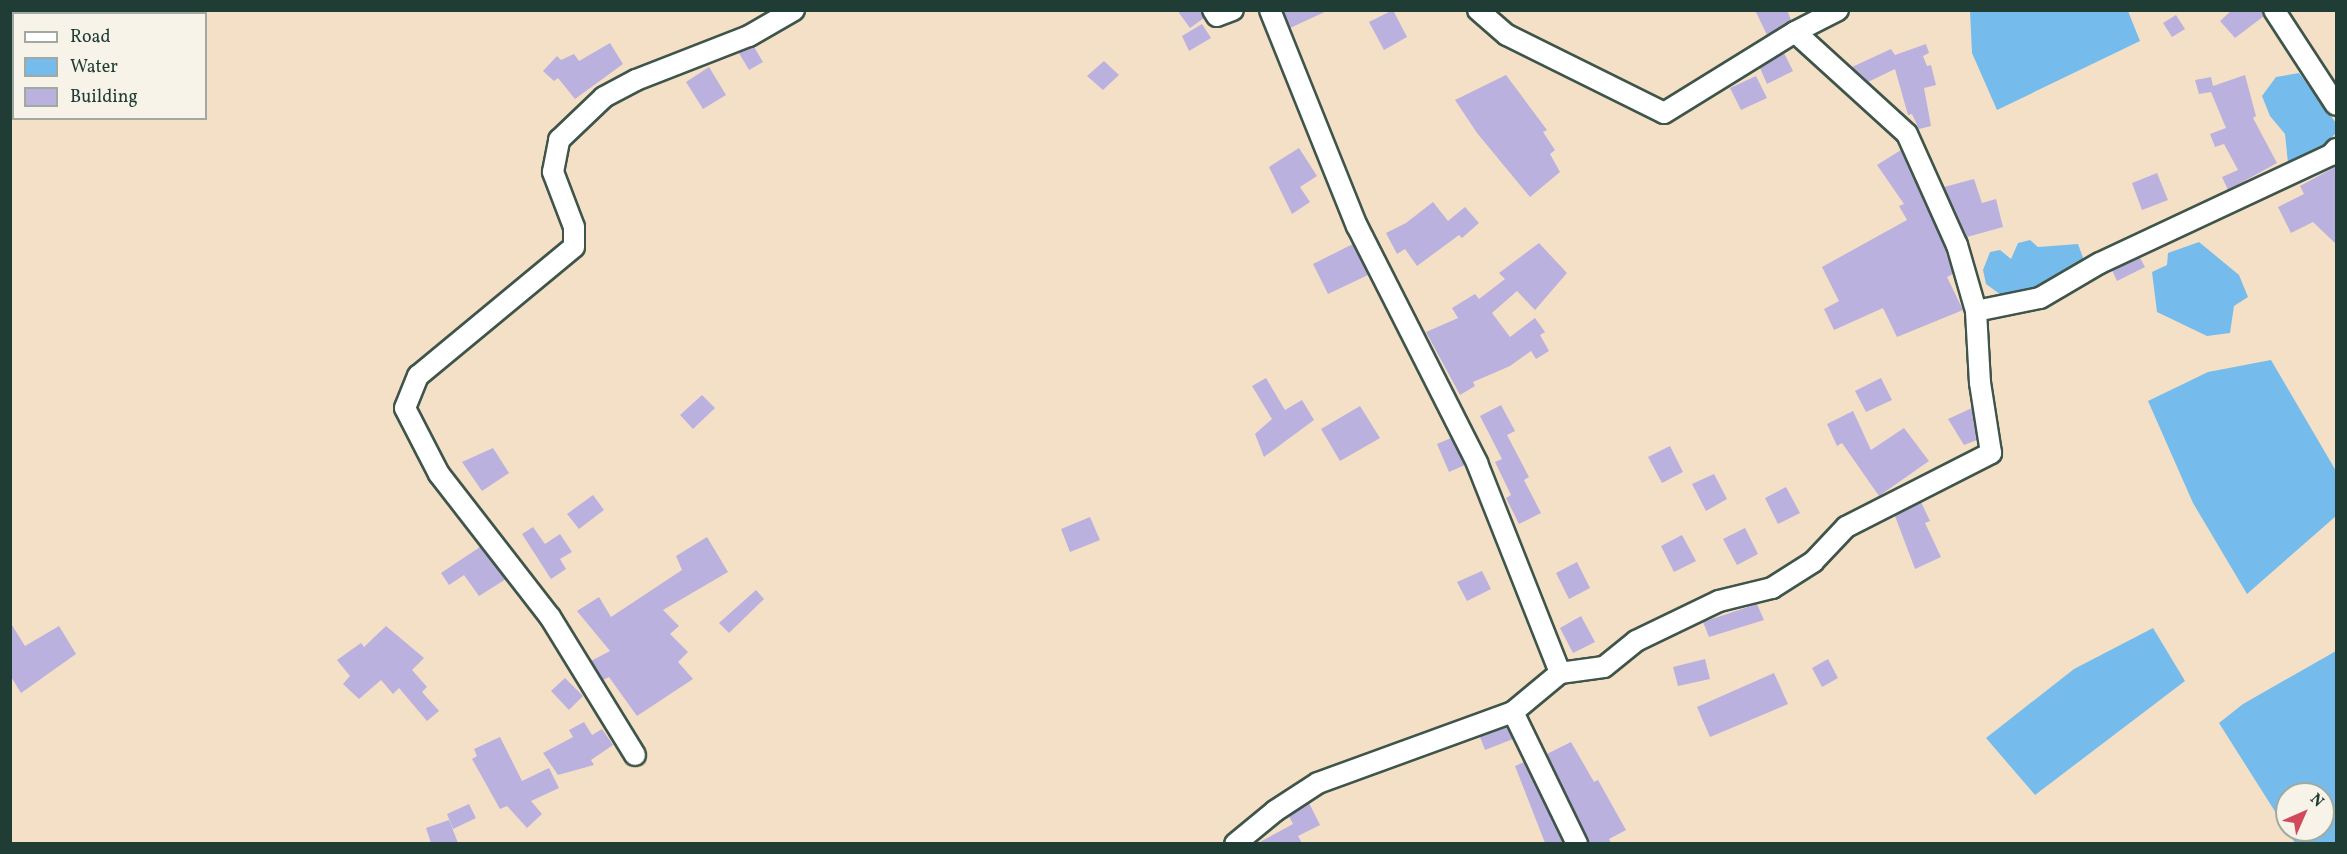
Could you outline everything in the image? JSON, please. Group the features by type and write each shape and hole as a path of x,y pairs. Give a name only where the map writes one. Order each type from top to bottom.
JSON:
{"street":[{"path":"635,755 550,617 439,474 405,408 418,376 574,247 574,227 553,172 560,140 604,97 636,80 749,36 794,10"},
{"path":"1213,10 1217,16 1233,10"},
{"path":"1270,10 1357,226 1477,463 1560,673"},
{"path":"1478,10 1507,36 1664,112 1838,10"},
{"path":"2274,10 2337,105"},
{"path":"1235,843 1275,811 1318,783 1513,712 1560,673 1604,667 1636,641 1719,602 1772,588 1813,562 1846,527 1991,453 1980,383 1976,311 1957,245 1907,134 1796,33"},
{"path":"1976,311 2040,298 2100,263 2321,160 2337,149"},
{"path":"1513,712 1577,843"}],"water":[{"path":"1970,11 2128,11 2140,41 1997,110 1972,53"},
{"path":"2299,73 2336,123 2336,133 2310,160 2288,163 2285,134 2270,116 2262,96 2276,77"},
{"path":"2030,240 2038,247 2078,244 2086,266 2008,300 1986,284 1983,270 1990,252 2000,250 2011,259 2018,243"},
{"path":"2199,242 2239,275 2248,297 2234,306 2230,333 2207,336 2157,312 2152,272 2167,265 2168,253"},
{"path":"2271,360 2336,471 2336,516 2247,594 2193,503 2148,401 2208,372"},
{"path":"2153,628 2185,681 2035,795 1986,738 2074,669"},
{"path":"2336,651 2336,843 2294,842 2335,842 2335,782 2275,782 2275,811 2219,723 2243,704"}],"building":[{"path":"1177,10 1201,10 1204,18 1190,28"},
{"path":"1283,10 1329,10 1290,28"},
{"path":"1393,10 1407,37 1384,50 1369,22"},
{"path":"1755,10 1787,10 1791,20 1767,35"},
{"path":"2232,10 2262,10 2264,16 2235,38 2220,21"},
{"path":"2176,15 2185,29 2172,37 2163,23"},
{"path":"1202,24 1211,38 1189,51 1182,36"},
{"path":"610,43 623,64 575,99 558,78 554,81 543,71 557,56 561,60 574,54 579,61"},
{"path":"1926,44 1929,53 1923,56 1927,66 1931,65 1936,85 1924,88 1931,126 1919,129 1912,114 1908,115 1895,69 1868,82 1852,67 1891,49 1895,55"},
{"path":"754,47 763,62 749,70 739,53"},
{"path":"1784,53 1793,71 1767,84 1760,68"},
{"path":"1104,61 1119,75 1103,90 1087,76"},
{"path":"709,67 726,95 703,109 686,82"},
{"path":"1506,75 1547,130 1543,132 1555,150 1550,154 1560,172 1530,197 1477,133 1455,100"},
{"path":"2245,75 2256,116 2253,118 2277,163 2228,190 2222,177 2238,170 2224,144 2215,147 2210,134 2226,128 2211,92 2199,94 2195,80 2211,77 2213,86"},
{"path":"1756,76 1767,98 1741,110 1730,88"},
{"path":"1299,148 1317,176 1300,187 1310,202 1292,214 1269,167"},
{"path":"1901,150 1943,243 1953,274 1947,277 1963,310 1897,337 1883,308 1834,330 1824,309 1839,301 1822,267 1907,220 1899,206 1904,204 1877,165"},
{"path":"2337,166 2337,245 2313,222 2291,233 2278,207 2304,194 2300,186"},
{"path":"2157,173 2168,200 2142,210 2132,183"},
{"path":"1974,179 1982,203 1996,199 2003,227 1967,237 1944,187"},
{"path":"1433,202 1448,221 1465,207 1479,223 1462,238 1459,235 1417,266 1405,249 1397,254 1386,233 1406,223"},
{"path":"1539,243 1567,273 1535,310 1517,291 1492,313 1510,337 1535,318 1545,332 1540,335 1549,351 1536,359 1531,351 1510,366 1473,382 1475,386 1460,395 1426,332 1458,318 1452,308 1475,294 1479,299 1505,279 1499,273"},
{"path":"1353,244 1368,275 1328,294 1313,264"},
{"path":"2140,258 2145,267 2117,281 2112,270"},
{"path":"1266,378 1285,410 1302,400 1314,420 1264,457 1255,434 1272,419 1252,386"},
{"path":"1881,378 1892,400 1866,412 1855,391"},
{"path":"702,395 715,408 693,429 680,415"},
{"path":"1501,405 1515,431 1507,435 1529,477 1524,480 1541,513 1519,524 1506,498 1511,495 1495,462 1502,459 1480,416"},
{"path":"1360,406 1380,438 1340,461 1321,429"},
{"path":"1972,408 1977,440 1964,445 1948,419"},
{"path":"1853,411 1871,450 1904,428 1929,461 1879,496 1842,443 1837,446 1827,424"},
{"path":"1451,438 1465,465 1449,472 1437,444"},
{"path":"1670,446 1683,472 1662,483 1648,457"},
{"path":"493,448 509,473 482,491 462,462"},
{"path":"1714,474 1727,499 1706,511 1692,484"},
{"path":"1786,487 1800,513 1778,524 1765,498"},
{"path":"593,495 604,510 579,529 567,514"},
{"path":"1921,502 1930,521 1925,523 1941,557 1915,569 1895,516"},
{"path":"1090,517 1100,540 1070,552 1061,529"},
{"path":"533,527 545,544 560,534 572,552 560,559 566,569 551,579 522,534"},
{"path":"1745,528 1758,554 1737,565 1723,539"},
{"path":"1682,535 1696,561 1674,572 1661,546"},
{"path":"707,537 728,572 663,610 679,626 670,634 688,652 678,662 693,679 637,716 609,677 603,680 591,661 610,651 577,611 599,597 611,617 682,570 676,556"},
{"path":"480,547 506,579 479,596 464,575 449,585 441,573"},
{"path":"1577,562 1590,588 1569,599 1556,573"},
{"path":"1482,571 1491,589 1467,601 1457,582"},
{"path":"756,590 764,599 729,633 719,623"},
{"path":"1757,604 1764,620 1709,637 1703,622"},
{"path":"1581,616 1595,642 1573,653 1560,628"},
{"path":"10,622 25,646 59,626 76,654 21,693 10,675"},
{"path":"386,626 424,658 412,670 427,687 422,692 439,711 427,721 399,688 393,694 381,680 359,699 343,684 350,676 337,660 361,643 364,647"},
{"path":"1705,659 1710,679 1678,686 1673,667"},
{"path":"1828,659 1838,678 1822,687 1812,668"},
{"path":"1774,673 1788,704 1710,737 1697,707"},
{"path":"565,678 583,696 569,710 551,691"},
{"path":"584,722 592,735 602,729 613,745 591,760 594,765 558,775 543,753 573,737 569,730"},
{"path":"1507,727 1513,739 1485,750 1480,737"},
{"path":"500,737 522,781 549,768 559,788 531,801 542,814 527,828 507,806 500,809 472,759 477,756 474,749"},
{"path":"1571,742 1594,782 1598,780 1626,830 1609,839 1611,843 1589,843 1547,754"},
{"path":"1524,762 1563,843 1545,843 1515,766"},
{"path":"1309,803 1320,825 1298,836 1302,843 1258,843 1293,824 1289,816"},
{"path":"469,804 476,818 453,829 447,814"},
{"path":"449,820 458,843 431,843 426,828"}]}
